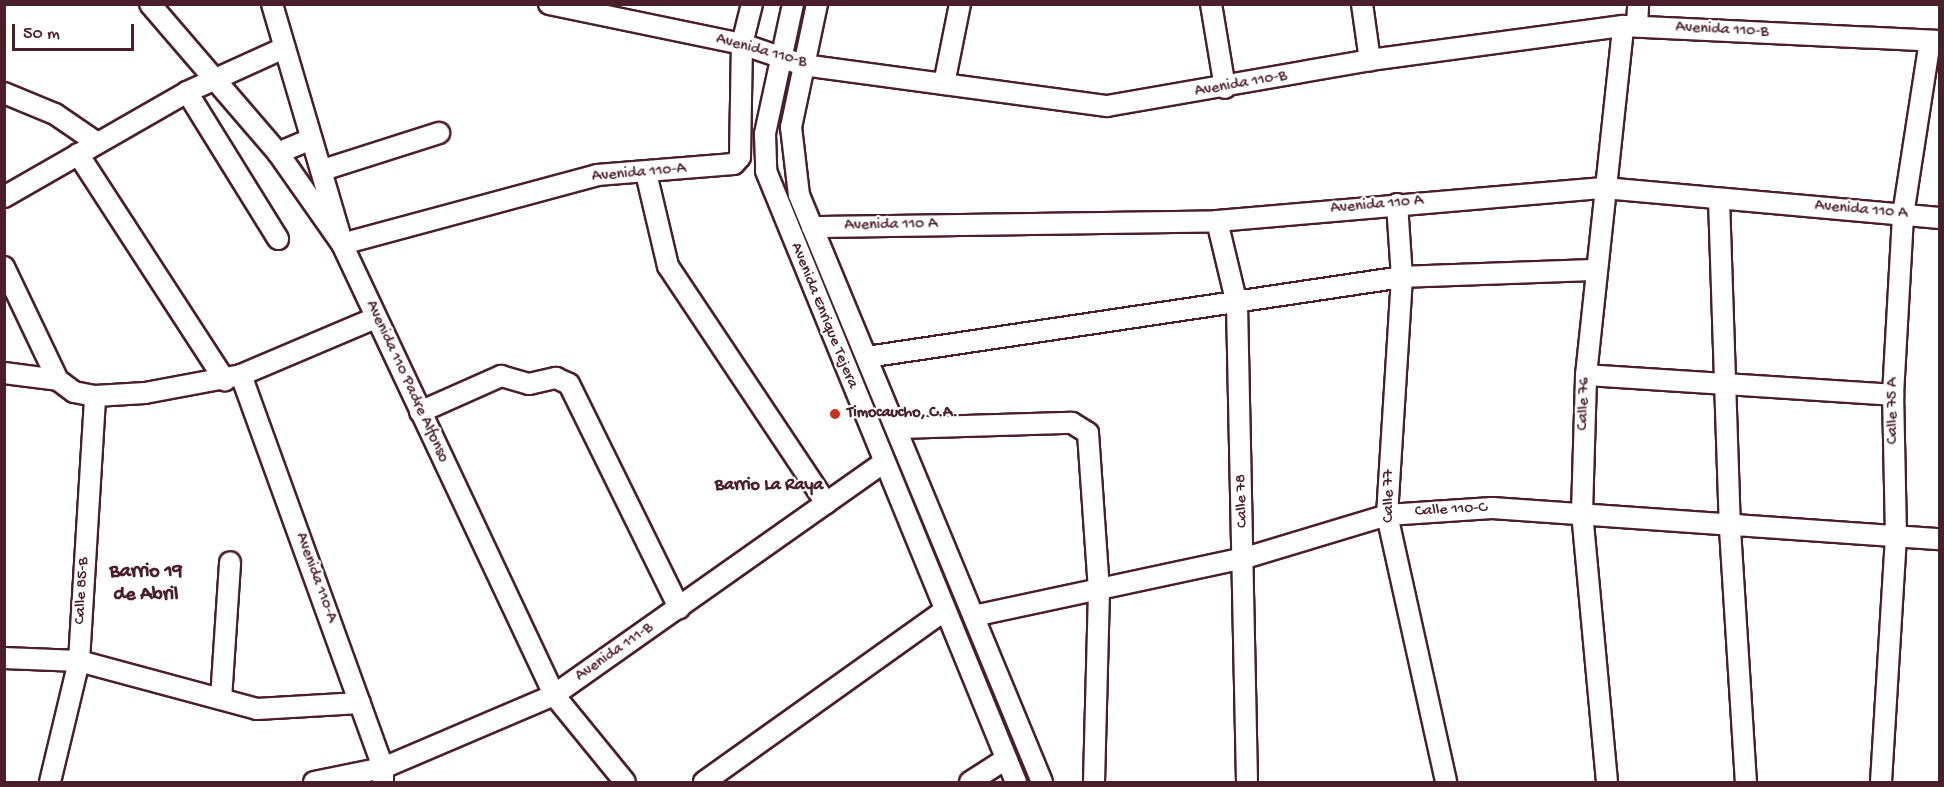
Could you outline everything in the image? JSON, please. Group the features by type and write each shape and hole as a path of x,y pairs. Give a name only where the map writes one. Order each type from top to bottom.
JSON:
{"street":[{"name":"Avenida 110 Padre Alfonso","path":"150,4 278,153 342,244 554,695 625,783"},
{"name":"Avenida 110-B","path":"549,4 742,44 803,65 1107,106 1225,88 1370,60 1630,26 1935,41"},
{"path":"742,44 752,4"},
{"name":"Avenida Enrique Tejera","path":"793,4 765,134 766,171 1016,783"},
{"name":"Avenida Enrique Tejera","path":"817,4 791,126 791,162 812,227 899,428 1042,783"},
{"path":"944,84 960,4"},
{"path":"1211,4 1225,88"},
{"path":"1362,4 1370,60"},
{"name":"Calle 76","path":"1607,783 1582,513 1586,375 1604,188 1630,26 1638,4"},
{"path":"277,6 284,48 323,170 342,244"},
{"name":"Calle 75 A","path":"1881,783 1896,535 1893,395 1903,214 1935,41"},
{"name":"Avenida 110-A","path":"342,244 597,175 728,166 740,157 742,44"},
{"path":"4,197 96,142 187,92 284,48"},
{"path":"187,92 278,239"},
{"path":"4,93 55,114 96,142"},
{"path":"323,170 439,133"},
{"path":"278,153 311,138"},
{"name":"Avenida 110-A","path":"78,154 233,377 360,703 383,775"},
{"path":"646,173 668,266 826,502"},
{"name":"Avenida 110 A","path":"812,227 1217,221 1604,188 1940,218"},
{"path":"1719,199 1728,385 1730,529 1746,783"},
{"name":"Calle 77","path":"1397,204 1402,277 1387,515 1446,783"},
{"name":"Calle 78","path":"1217,221 1237,304 1245,558 1246,783"},
{"path":"4,267 58,380 74,392 95,396 233,377 375,318"},
{"path":"867,357 1237,304 1402,277 1597,270"},
{"path":"4,373 58,380"},
{"path":"1586,375 1893,395"},
{"path":"420,412 501,376 528,384 556,378 569,384 679,608"},
{"name":"Calle 85-B","path":"50,783 79,661 95,396"},
{"path":"899,428 1082,426 1092,444 1099,591 1094,783"},
{"name":"Avenida 111-B","path":"314,783 383,775 554,695 884,462"},
{"name":"Calle 110-C","path":"975,616 1245,558 1387,515 1492,508 1582,513 1730,529 1896,535 1940,539"},
{"path":"221,699 231,562"},
{"path":"704,783 945,610"},
{"path":"4,658 79,661 266,709 360,703"},
{"path":"970,783 1006,759"}],"place":[{"name":"Timocaucho, C.A.","path":"835,414"}],"district":[{"name":"Barrio La Raya","path":"769,486"},
{"name":"Barrio 19 de Abril","path":"146,584"}]}
